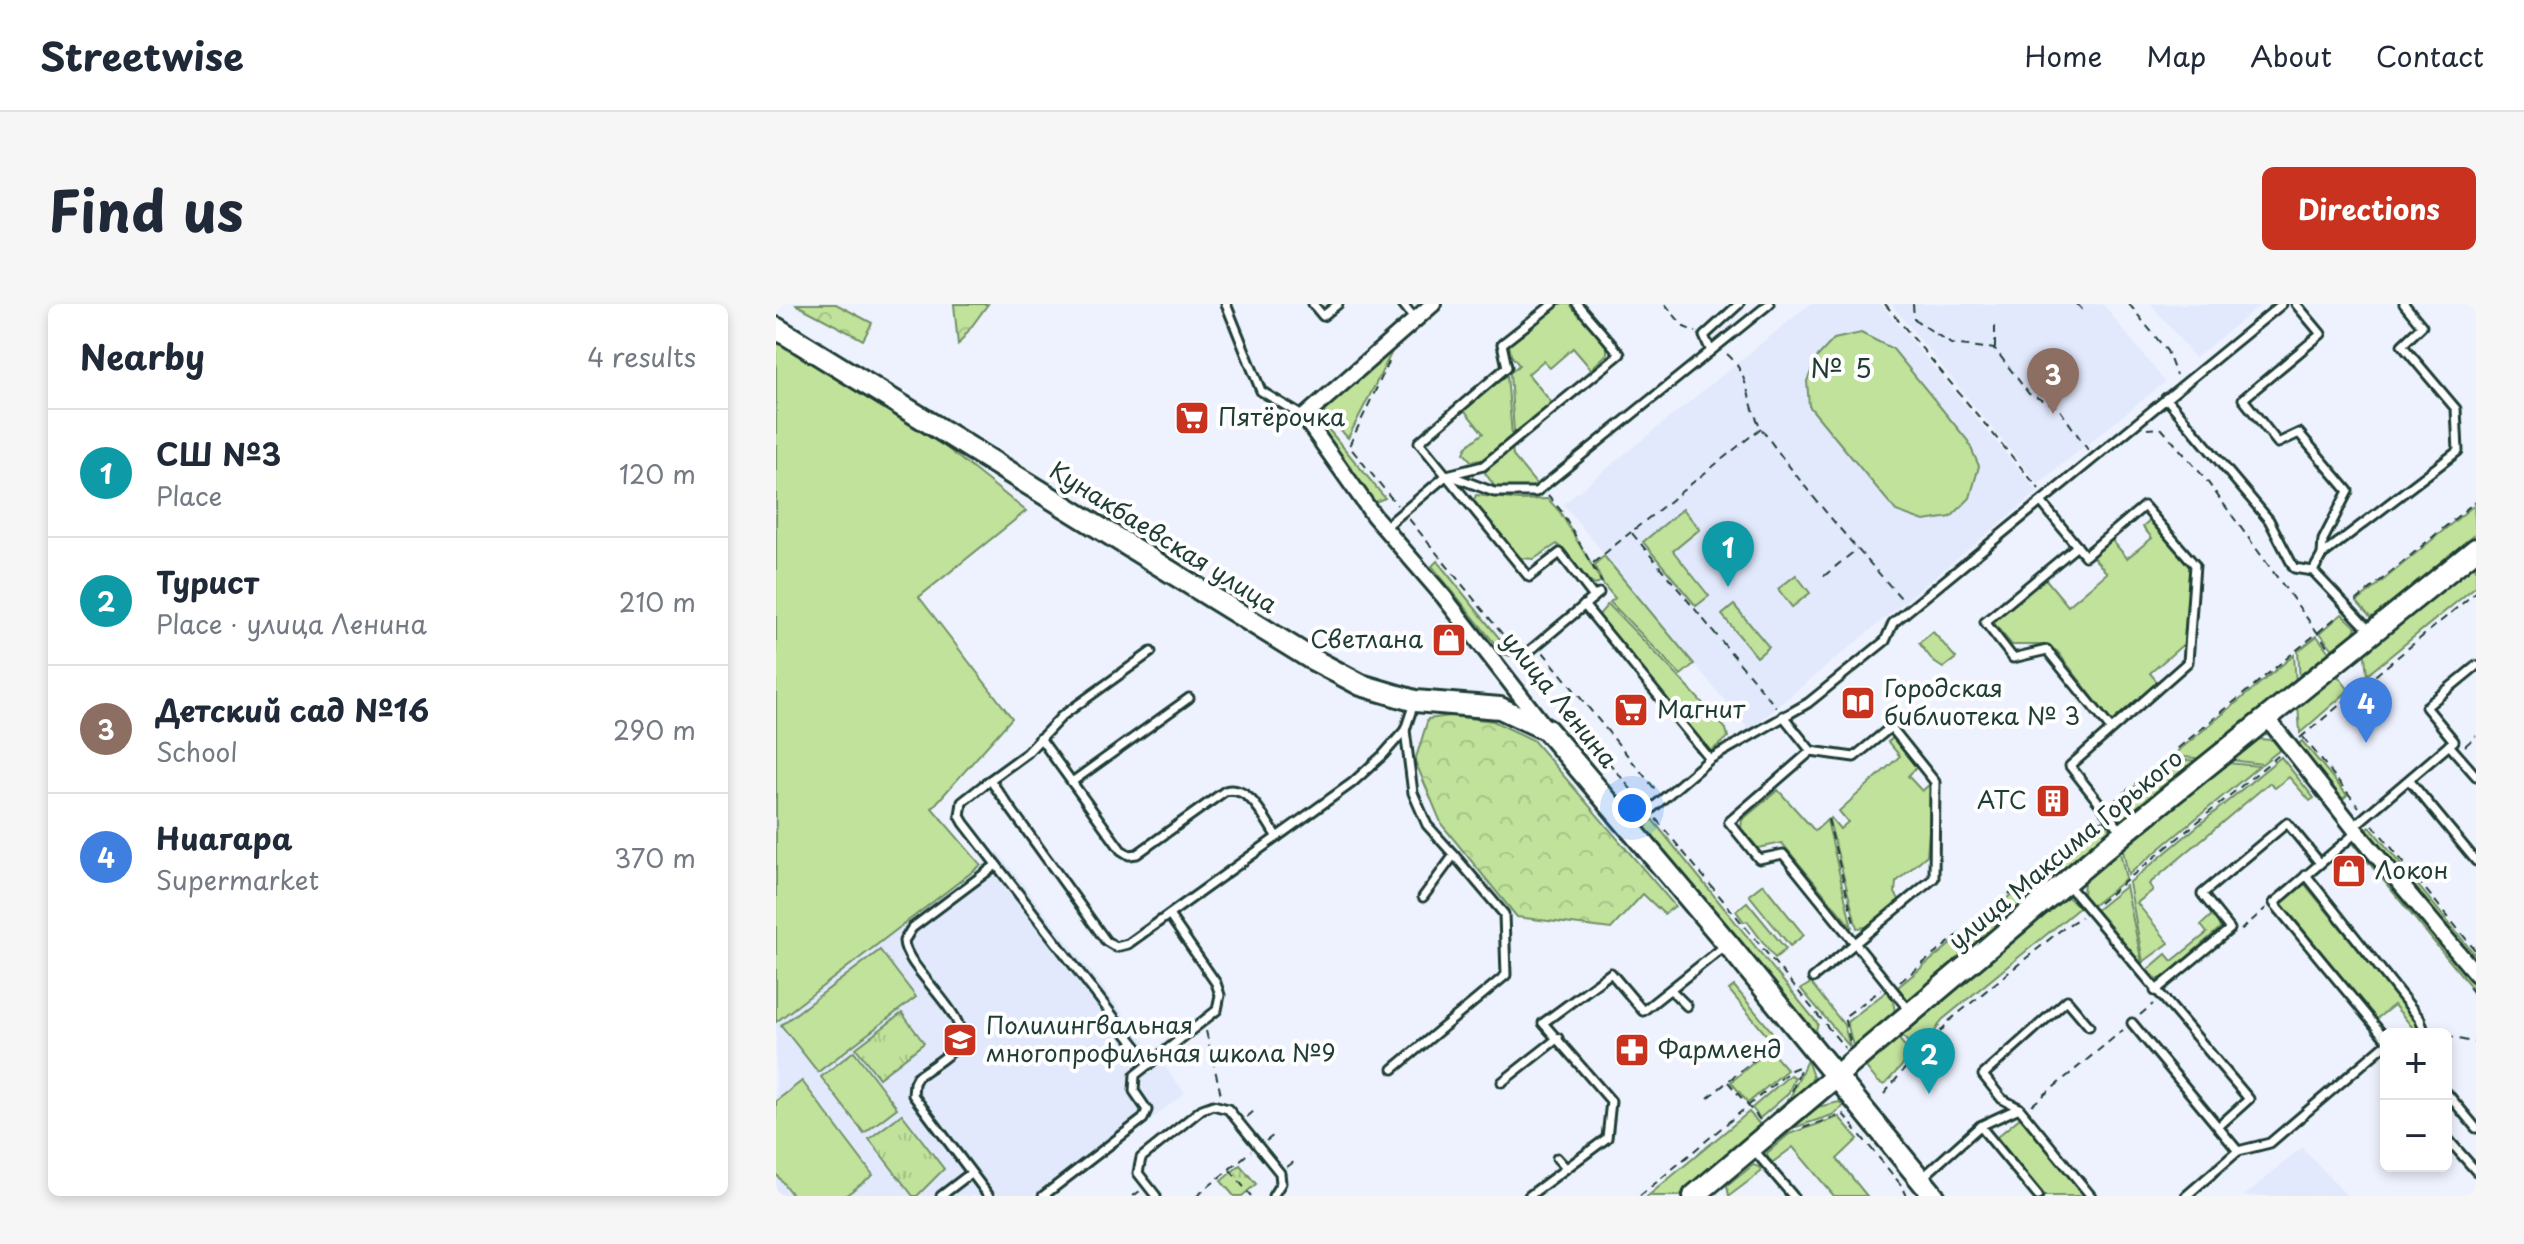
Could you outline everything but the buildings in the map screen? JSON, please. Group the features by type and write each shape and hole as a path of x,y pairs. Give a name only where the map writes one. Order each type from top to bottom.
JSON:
{"main road":[{"name":"Кунакбаевская улица","path":"776,328 1310,658 1361,685 1415,701 1500,708 1559,738"},
{"name":"улица Максима Горького","path":"1706,1191 1752,1148 2124,833 2476,549"},
{"name":"улица Ленина","path":"1559,738 1934,1196"}],"street":[{"path":"1304,417 1433,304"},
{"name":"улица Ленина","path":"1304,417 1384,528 1559,738"},
{"path":"2267,718 2288,748 2476,974"}],"lane":[{"path":"1226,304 1261,391 1304,417"},
{"path":"1313,304 1323,316 1338,304"},
{"path":"1403,304 1415,319"},
{"path":"1521,658 1596,595 1560,553 1529,577 1419,442 1507,367 1502,344 1553,304"},
{"path":"1384,528 1447,475 1483,466 1620,354 1577,304"},
{"path":"1714,348 1704,336 1739,304"},
{"path":"1447,475 1494,492 1536,492 1769,304"},
{"path":"1630,827 1710,759 1808,703 1885,641 1893,623 2282,304"},
{"path":"2296,304 2321,334 2243,399 2278,443 2299,433 2348,491 2323,540 2322,555"},
{"path":"2313,571 2322,555 2458,451 2456,409 2402,345 2422,326 2404,304"},
{"path":"2166,398 2269,520 2294,568 2313,571 2372,633"},
{"path":"2045,501 2085,556 2144,506 2195,565 2188,662 2070,766 2124,833"},
{"path":"2077,546 1985,622 2013,658 2047,650 2111,729"},
{"path":"1584,605 1710,759"},
{"path":"1150,1064 960,816 962,802 1027,753 1062,716 1151,652"},
{"path":"2380,1035 2274,903 2355,830 2366,816 2454,741 2426,707 2476,666"},
{"path":"1072,782 1189,698"},
{"path":"990,780 1111,945 1121,947 1362,774 1405,730 1415,701"},
{"path":"1783,716 1811,751 1854,757 1891,727 1935,782 1934,878 1813,978"},
{"path":"1393,1069 1506,975 1504,914 1427,825 1415,803 1405,730"},
{"path":"1040,738 1127,854 1137,854 1232,789 1244,792 1277,837"},
{"path":"2449,745 2476,776"},
{"path":"1811,751 1729,822 1759,859 1783,854 1912,1014"},
{"path":"2409,780 2476,861"},
{"path":"2158,994 2230,929 2202,894 2287,823 2320,863"},
{"path":"1423,897 1454,855"},
{"path":"989,1196 913,1095 912,1088 917,1077 956,1047 961,1034 957,1020 909,957 904,941 912,928 996,865"},
{"path":"2306,875 2420,1019 2423,1028"},
{"path":"2067,883 2249,1099 2218,1127"},
{"path":"1043,1196 1145,1117 1145,1106 1134,1091 1135,1075 1217,1010 1219,989 1169,915"},
{"path":"1529,1196 1607,1138 1611,1101 1543,1023 1611,973 1643,1011 1728,944"},
{"path":"1671,990 1687,1006"},
{"path":"2089,1026 2067,1000 1983,1075 2002,1099 2019,1108 2091,1196"},
{"path":"2132,1023 2238,1151"},
{"path":"1502,1082 1558,1038"},
{"path":"2186,1196 2238,1151 2270,1143 2380,1047"},
{"path":"2452,1099 2476,1128"},
{"path":"1156,1196 1138,1173 1141,1158 1207,1106 1223,1106 1280,1173 1280,1188 1273,1196"},
{"path":"1920,1179 1980,1126 2019,1108"},
{"path":"1980,1126 2038,1196"},
{"path":"2452,1144 2476,1171"},
{"path":"1752,1148 1793,1196"},
{"path":"1557,1158 1566,1168"},
{"path":"941,1196 971,1173"}],"path":[{"path":"1665,304 1684,327 1704,336"},
{"path":"1885,304 2045,501"},
{"path":"1913,304 1914,319 1951,344 1995,349"},
{"path":"2077,304 2086,314"},
{"path":"2129,304 2167,351 2180,389"},
{"path":"1995,321 1995,349 2029,394 2058,407 2091,454"},
{"path":"1714,348 1738,363 1761,428 1857,549 1911,609"},
{"path":"1393,353 1349,446 1848,1052 1852,1048 1844,1017 1883,988 1892,989 2088,830 2109,806 2476,501"},
{"path":"1592,564 1761,428"},
{"path":"2127,429 2161,428 2204,477 2317,634"},
{"path":"1542,487 1562,512 1602,583"},
{"path":"1631,532 1783,716"},
{"path":"1824,576 1857,549"},
{"path":"1884,1094 1949,1021 2062,929 2090,911 2476,592"},
{"path":"1537,645 1663,799"},
{"path":"2303,736 2476,951"},
{"path":"1828,819 1855,928 1849,934"},
{"path":"2240,931 2274,903"},
{"path":"2019,1108 2033,1105 2132,1023 2158,994"},
{"path":"1204,1022 1223,1106"},
{"path":"2452,1037 2476,1043"},
{"path":"1708,1098 1769,1047"},
{"path":"1640,1196 1791,1070 1801,1066"},
{"path":"1728,1082 1760,1121"},
{"path":"1843,1114 1907,1196"},
{"path":"1197,1196 1258,1146"},
{"path":"1229,1170 1251,1196"}],"shaded area":[{"path":"1810,304 1881,304 2038,492 1749,730 1563,504"},
{"path":"1891,304 2103,304 2165,382 2038,484"},
{"path":"2151,304 2261,304 2195,358"},
{"name":"Полилингвальная многопрофильная школа №9","path":"998,852 1185,1093 1053,1196 776,1196 776,1022"},
{"path":"2302,1147 2347,1196 2244,1196"}],"green space":[{"path":"795,304 836,304 872,323 863,340"},
{"path":"954,304 988,304 958,345"},
{"path":"1559,304 1570,304 1576,308 1607,347 1607,354 1591,369 1573,348 1550,368 1543,361 1528,374 1552,403 1514,433 1510,373 1519,365 1511,355 1509,344"},
{"path":"1861,333 1893,349 1968,441 1979,466 1970,498 1951,517 1924,521 1896,511 1809,406 1807,381 1818,356 1834,339"},
{"path":"776,339 919,426 1026,511 919,597 1012,718 932,808 981,865 776,1022"},
{"path":"1397,342 1348,438 1318,406"},
{"path":"1507,375 1512,436 1483,460 1471,461 1464,453 1467,446 1483,433 1464,410"},
{"path":"1315,413 1385,498 1375,502 1314,429 1312,416"},
{"path":"1512,447 1513,456 1537,485 1524,490 1496,488 1485,473"},
{"path":"1476,495 1519,500 1548,499 1560,512 1601,581 1595,585 1589,581 1557,544 1534,559 1520,558 1473,502"},
{"path":"2474,505 2476,533 2376,617 2370,617 2357,602"},
{"path":"1683,509 1700,529 1673,551 1709,596 1696,606 1643,542"},
{"path":"2152,519 2189,564 2193,575 2186,642 2150,673 2159,684 2112,722 2057,651 2043,645 2012,645 1995,625 1995,619 2044,577 2068,606 2107,573 2092,556 2111,539 2127,558 2152,538 2143,527"},
{"path":"2476,554 2476,586 2367,675 2364,647"},
{"path":"1604,556 1694,664 1681,675 1610,602 1615,598 1603,584 1594,565"},
{"path":"1437,561 1512,654 1510,656 1503,654 1432,566"},
{"path":"1796,575 1810,593 1792,607 1778,589"},
{"path":"1608,604 1726,729 1728,737 1710,752 1598,616"},
{"path":"1734,605 1769,647 1757,657 1722,615"},
{"path":"2342,614 2356,627 2351,638 2335,652 2320,633"},
{"path":"1933,632 1956,658 1943,668 1919,643"},
{"path":"2317,636 2331,655 2300,681 2298,651"},
{"path":"2294,655 2296,685 2206,759 2172,756"},
{"path":"2335,672 2349,690 2300,733 2298,704"},
{"path":"1450,716 1493,721 1533,740 1675,906 1664,914 1643,894 1611,929 1517,917 1442,825 1415,761 1428,719"},
{"path":"1893,738 1917,767 1908,776 1922,791 1930,784 1932,797 1927,855 1896,882 1895,893 1901,902 1867,927 1857,928 1829,820 1831,818 1840,829 1848,822 1839,811 1900,756 1888,742"},
{"path":"2257,739 2273,740 2281,749 2262,764 2231,760"},
{"path":"2302,741 2347,795 2343,799 2298,745"},
{"path":"2281,757 2314,798 2310,801 2289,777 2275,788 2269,783 2149,884 2153,890 2137,903 2169,943 2143,962 2129,883"},
{"path":"2168,759 2203,761 2122,822 2110,807"},
{"path":"2227,763 2259,766 2128,875 2123,850"},
{"path":"1778,790 1815,831 1827,820 1852,928 1782,843 1758,848 1741,828 1742,820"},
{"path":"1651,818 1818,1024 1814,1035 1646,828"},
{"path":"2104,819 2111,838 1917,1000 1907,999 1898,987"},
{"path":"2370,827 2476,956 2476,965 2367,830"},
{"path":"2355,837 2476,983 2476,993 2351,841"},
{"path":"2120,852 2126,879 2092,906 2083,895 2084,881"},
{"path":"2303,882 2418,1023 2418,1028 2413,1028 2394,1005 2375,1020 2279,902"},
{"path":"1763,884 1804,935 1790,946 1749,895"},
{"path":"2126,886 2142,963 2140,964 2096,910"},
{"path":"2066,896 2080,907 1942,1020 1916,1052 1901,1034"},
{"path":"1747,902 1786,949 1775,958 1736,911"},
{"path":"2214,913 2220,928 2166,976 2158,979 2146,971 2166,954 2172,961 2207,933 2201,925"},
{"path":"880,950 916,997 818,1072 781,1025"},
{"path":"1811,983 1844,1025 1850,1047 1801,989"},
{"path":"1734,986 1773,1033 1768,1037 1729,990"},
{"path":"1887,991 1896,1017 1854,1050 1847,1022"},
{"path":"902,1013 924,1043 879,1078 856,1048"},
{"path":"1898,1038 1912,1055 1884,1085 1866,1067"},
{"path":"1769,1049 1787,1070 1748,1103 1731,1082"},
{"path":"854,1051 897,1108 864,1133 821,1077"},
{"path":"1807,1060 1813,1077 1806,1091 1768,1122 1766,1119 1790,1098"},
{"path":"1790,1075 1795,1077 1788,1094 1760,1118 1752,1108"},
{"path":"802,1081 873,1175 845,1196 793,1196 776,1174 776,1101"},
{"path":"1839,1102 1844,1106 1832,1115 1790,1129 1818,1107"},
{"path":"1749,1112 1762,1127 1679,1196 1648,1196"},
{"path":"902,1114 944,1169 917,1196 913,1196 869,1139"},
{"path":"1839,1117 1858,1139 1837,1159 1867,1196 1834,1196 1793,1147 1773,1162 1768,1159 1767,1153 1789,1134"},
{"path":"2021,1117 2087,1196 2044,1196 1997,1137"},
{"path":"1240,1165 1256,1184 1242,1196 1234,1196 1221,1181"},
{"path":"1753,1165 1759,1167 1761,1172 1729,1196 1727,1186"}],"place":[{"name":"Детский сад №16","path":"2053,414"},
{"name":"Пятёрочка","path":"1192,418"},
{"name":"СШ №3","path":"1728,587"},
{"name":"Светлана","path":"1449,640"},
{"name":"Городская библиотека № 3","path":"1858,703"},
{"name":"Магнит","path":"1631,710"},
{"name":"Ниагара","path":"2366,743"},
{"name":"АТС","path":"2053,801"},
{"name":"Локон","path":"2349,871"},
{"name":"Полилингвальная многопрофильная школа №9","path":"960,1040"},
{"name":"Фармленд","path":"1632,1050"},
{"name":"Турист","path":"1929,1094"}],"district":[{"name":"№ 5","path":"1842,369"}]}
